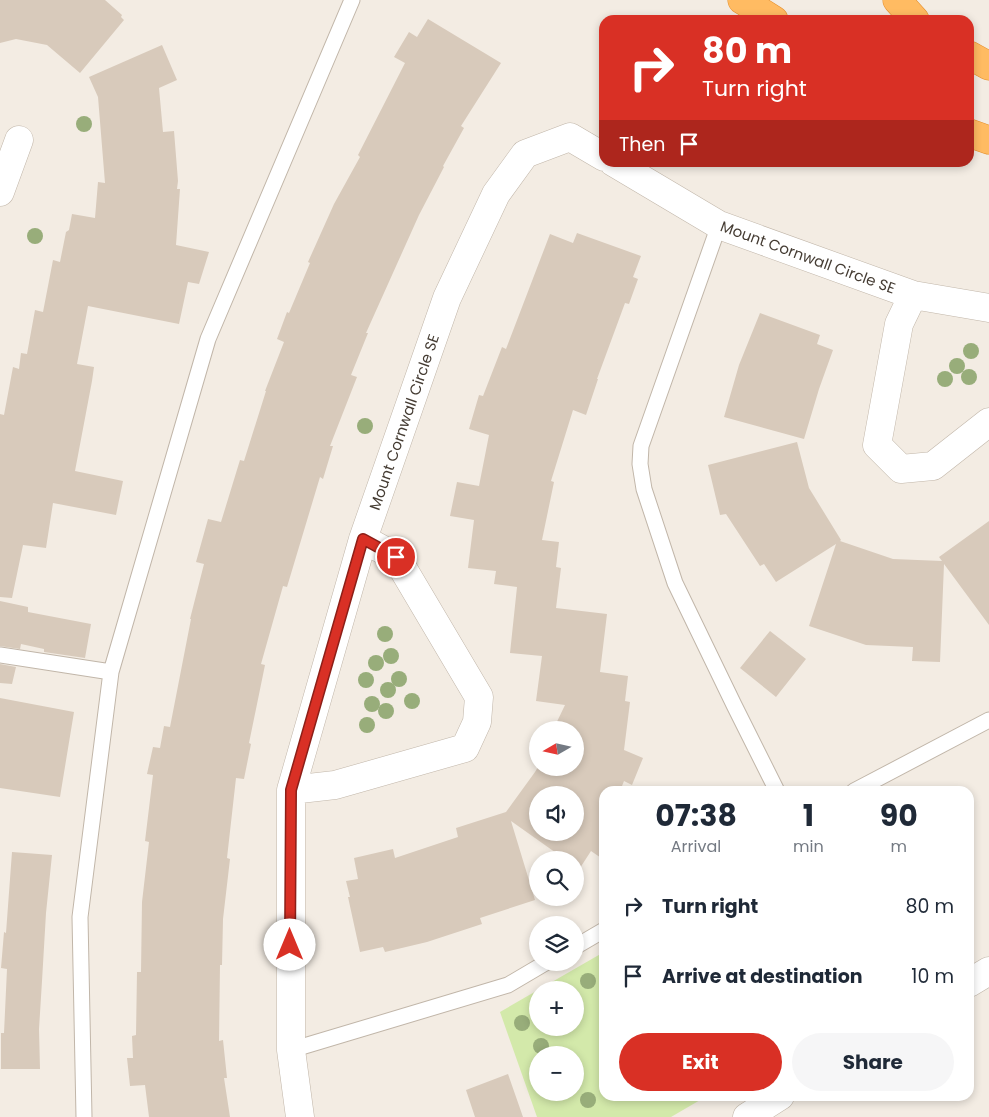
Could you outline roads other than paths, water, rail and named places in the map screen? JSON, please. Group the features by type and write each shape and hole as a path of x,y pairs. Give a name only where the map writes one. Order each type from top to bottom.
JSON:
{"highway":[{"path":"742,0 766,15"},
{"path":"897,0 910,15"},
{"path":"974,58 989,66"},
{"path":"974,135 989,140"}],"street":[{"name":"Mount Cornwall Circle SE","path":"300,1117 291,1050 291,790 363,539 447,298 496,194 524,154 570,137 599,154"},
{"path":"0,192 19,140"},
{"name":"Mount Cornwall Circle SE","path":"621,167 719,225 913,295 989,308"},
{"path":"913,295 899,324 877,444 901,469 933,466 989,422"},
{"path":"291,790 336,785 465,748 477,722 479,697 396,557 363,539"},
{"path":"974,980 989,971"}],"lane":[{"path":"84,1117 80,917 112,672 208,339 352,0"},
{"path":"719,225 641,446 640,464 644,489 675,583 774,786"},
{"path":"0,655 112,672"},
{"path":"864,786 989,720"},
{"path":"584,942 599,933"},
{"path":"291,1050 508,985 532,971"}]}
